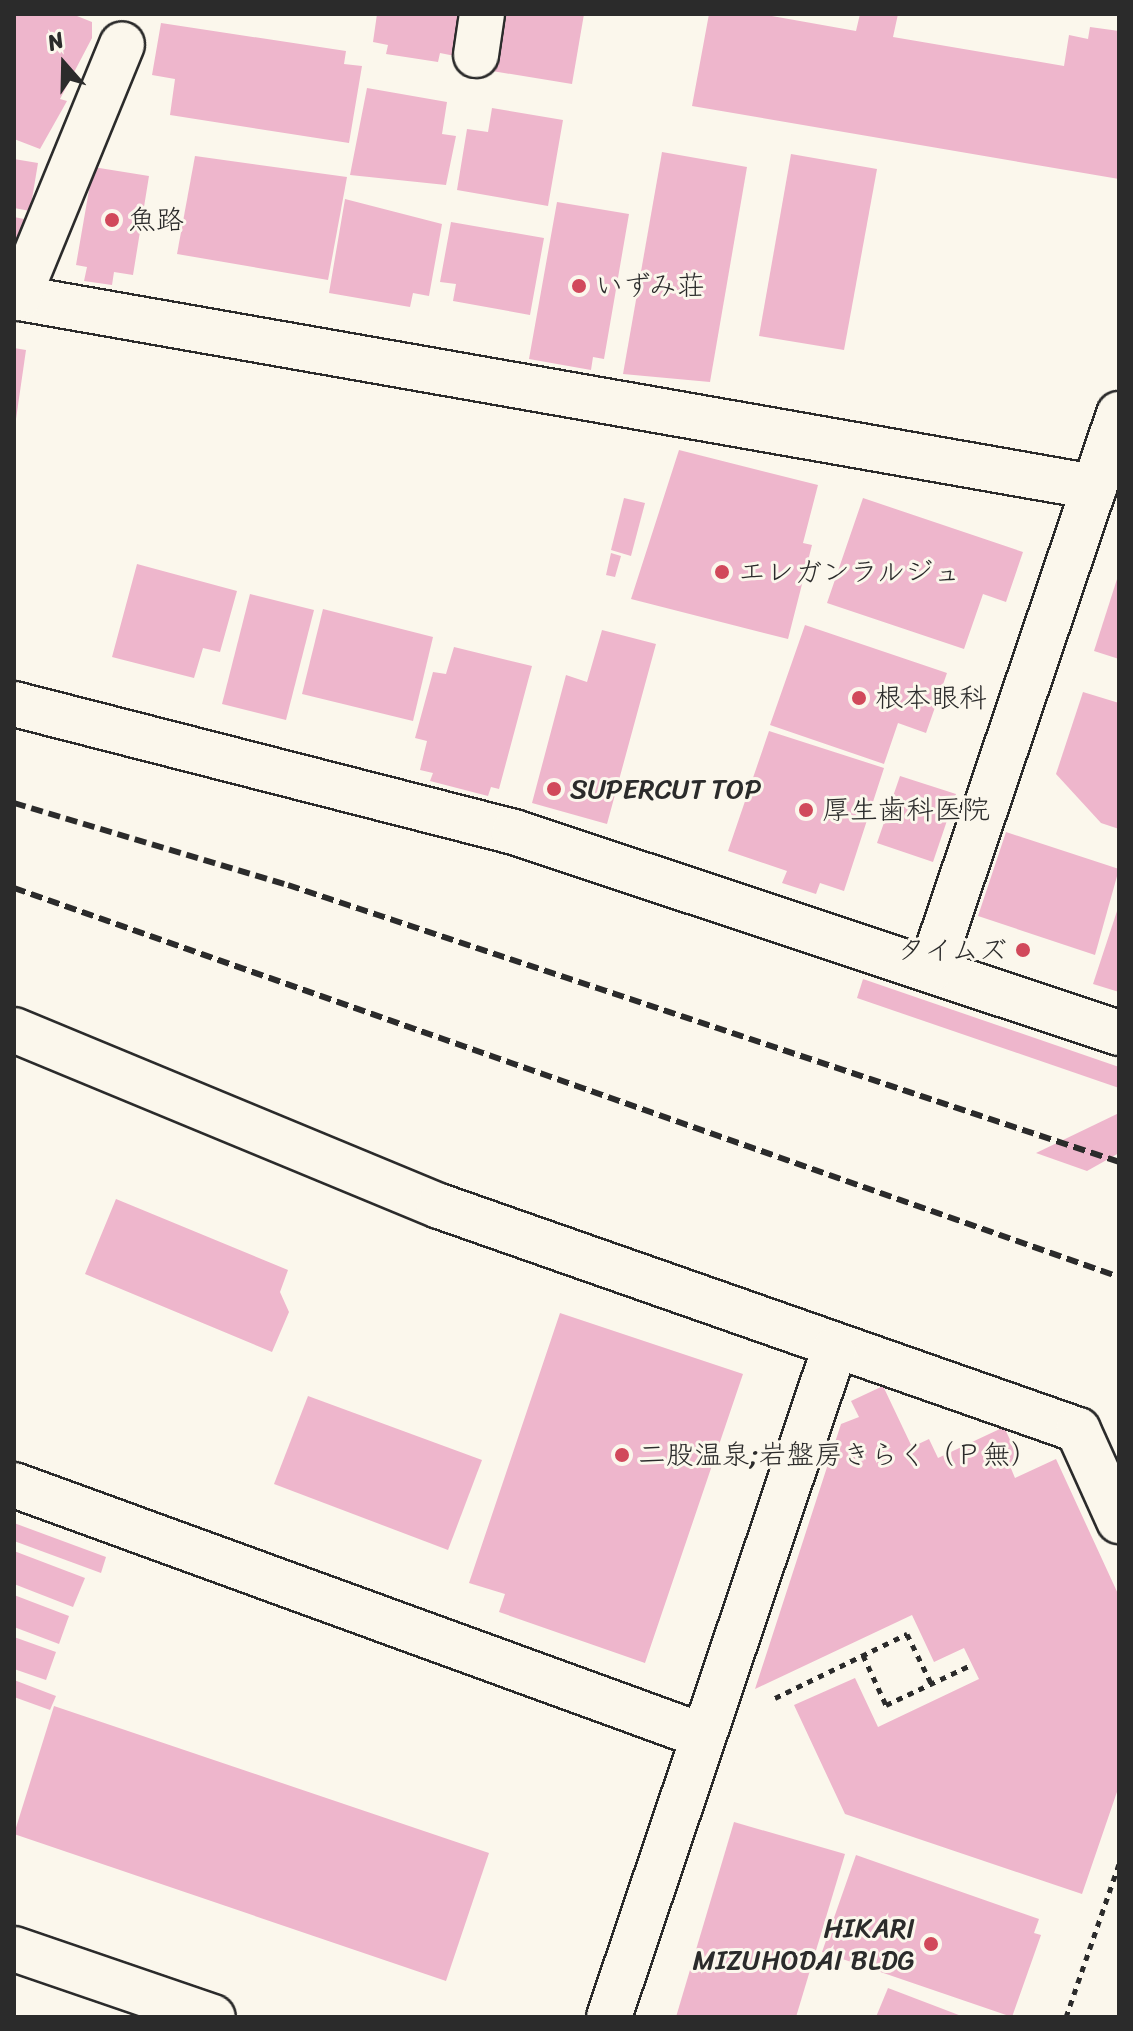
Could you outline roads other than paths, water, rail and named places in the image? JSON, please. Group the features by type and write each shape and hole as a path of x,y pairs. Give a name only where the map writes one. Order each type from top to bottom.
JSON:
{"street":[{"path":"122,44 16,297 1094,487"},
{"path":"931,969 1119,414"},
{"path":"14,704 514,832 1119,1033"},
{"path":"14,1030 439,1206 834,1350 1078,1430 1119,1521"},
{"path":"609,2017 834,1350"},
{"path":"14,1485 704,1734"},
{"path":"14,1949 213,2017"}],"railway":[{"path":"14,803 288,885 1119,1162"},
{"path":"14,888 1119,1277"}],"place":[{"name":"魚路","path":"112,220"},
{"name":"いずみ荘","path":"579,286"},
{"name":"エレガンラルジュ","path":"722,572"},
{"name":"根本眼科","path":"859,698"},
{"name":"SUPERCUT TOP","path":"554,789"},
{"name":"厚生歯科医院","path":"806,810"},
{"name":"タイムズ","path":"1023,950"},
{"name":"二股温泉;岩盤房きらく（Ｐ無）","path":"622,1455"},
{"name":"HIKARI MIZUHODAI BLDG","path":"931,1944"}]}
